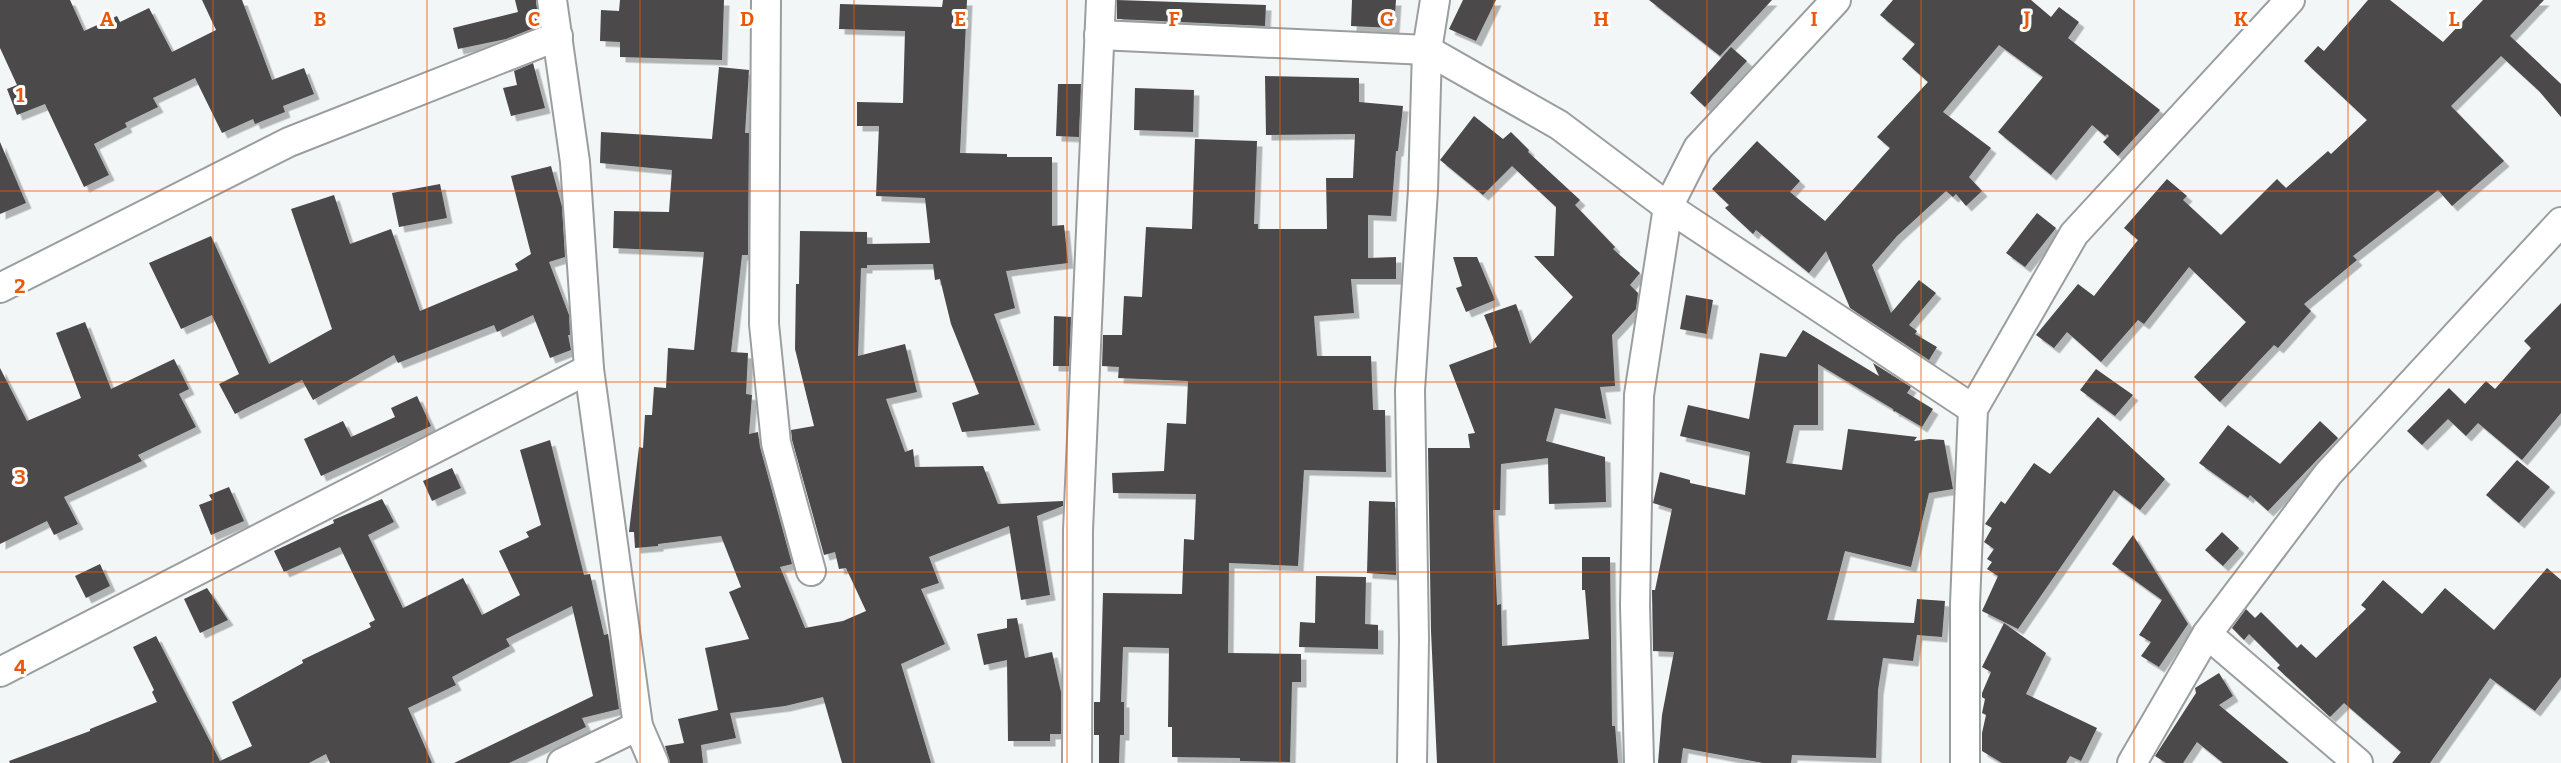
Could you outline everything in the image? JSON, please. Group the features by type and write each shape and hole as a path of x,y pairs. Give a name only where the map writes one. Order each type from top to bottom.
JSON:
{"street":[{"path":"552,0 575,162 589,369 638,726 654,763"},
{"path":"766,0 764,324 776,443 811,571"},
{"path":"1077,763 1078,530 1101,0"},
{"path":"1412,763 1414,639 1410,390 1423,190 1427,50 1435,0"},
{"path":"1639,763 1635,604 1639,395 1668,207 1698,148 1836,0"},
{"path":"1965,763 1965,604 1973,409 2074,234 2290,0"},
{"path":"1099,35 1427,50 1559,125 1668,207 1973,409"},
{"path":"0,288 289,142 558,36"},
{"path":"2132,763 2207,634 2328,474 2561,222"},
{"path":"0,672 589,369"},
{"path":"2207,634 2358,763"},
{"path":"562,763 638,726"}],"building":[{"path":"0,0 70,0 84,31 117,16 120,22 149,8 172,52 216,30 202,0 242,0 272,80 304,68 314,94 283,106 285,112 255,124 253,119 222,133 195,78 153,98 158,107 125,123 127,127 94,144 109,175 84,187 45,104 17,115 7,89 17,85 0,48"},
{"path":"515,0 536,0 539,26 506,39 458,49 453,28 518,12"},
{"path":"620,0 724,0 722,60 620,57 620,42 600,41 601,10 619,11"},
{"path":"943,0 967,0 960,153 1007,154 1007,157 1052,157 1052,226 1064,225 1068,263 1006,271 1015,308 994,314 1035,425 962,432 952,403 979,394 951,324 940,279 935,280 933,264 867,265 867,268 861,268 858,356 905,344 917,392 886,399 905,452 913,449 915,467 983,466 998,504 1063,501 1063,506 1037,516 1050,595 1021,600 1009,526 929,557 939,583 921,589 945,644 901,664 931,763 842,763 823,697 785,706 730,713 736,738 701,745 703,763 670,763 665,746 684,743 678,719 718,710 705,648 749,639 729,592 741,587 721,536 635,548 634,532 629,532 639,447 643,448 645,415 652,415 654,387 666,388 668,348 694,350 704,252 613,248 614,211 669,212 672,170 600,163 601,132 712,139 719,67 749,70 745,133 749,133 748,255 742,255 731,352 748,353 746,394 752,395 749,434 758,432 760,447 792,564 780,567 805,628 843,621 866,611 846,568 839,569 835,552 824,555 792,440 791,430 814,426 795,349 800,231 867,232 867,244 930,243 925,198 876,196 879,126 857,126 857,102 903,103 905,31 839,29 840,4 942,7"},
{"path":"1117,0 1266,5 1265,26 1117,19"},
{"path":"1352,0 1396,0 1394,28 1351,26"},
{"path":"1463,0 1496,0 1476,41 1449,29"},
{"path":"1649,0 1772,0 1720,56"},
{"path":"1893,0 2031,0 2051,17 2059,7 2079,22 2068,38 2160,110 2118,156 2103,142 2109,136 2107,134 2105,136 2092,125 2051,175 1998,132 2043,77 1999,45 1943,112 1991,148 1969,177 1982,191 1966,206 1956,194 1953,197 1946,191 1897,236 1872,265 1891,313 1919,280 1936,293 1909,325 1917,331 1915,334 1937,347 1929,360 1850,308 1826,251 1809,273 1756,230 1753,234 1725,208 1729,205 1712,189 1757,141 1800,181 1790,192 1825,221 1890,148 1877,137 1928,82 1902,59 1915,44 1880,15"},
{"path":"2368,0 2390,0 2443,42 2483,0 2544,0 2510,36 2561,84 2561,117 2539,91 2501,56 2451,106 2504,161 2452,206 2438,190 2353,256 2357,260 2304,304 2311,311 2278,348 2274,345 2220,402 2194,377 2246,322 2189,267 2144,324 2138,320 2101,362 2067,332 2054,348 2036,335 2078,284 2094,296 2138,240 2124,228 2167,179 2187,196 2183,200 2221,235 2277,179 2286,188 2328,151 2331,154 2367,120 2304,61 2318,46 2324,51"},
{"path":"1731,47 1747,61 1705,107 1690,93"},
{"path":"533,63 545,108 511,116 503,88 517,85 514,71"},
{"path":"1265,76 1359,78 1359,102 1403,106 1398,151 1396,151 1391,216 1368,215 1368,258 1396,257 1396,279 1351,279 1354,313 1314,316 1317,356 1371,356 1373,410 1385,410 1386,472 1304,470 1298,566 1229,563 1228,653 1301,654 1301,682 1292,682 1290,762 1240,761 1240,758 1172,757 1172,727 1168,727 1169,648 1123,647 1121,702 1124,702 1124,735 1120,735 1119,763 1099,763 1099,735 1094,735 1094,702 1100,702 1103,593 1182,594 1184,539 1194,540 1196,494 1113,493 1112,473 1164,471 1167,423 1186,424 1188,381 1118,378 1119,367 1102,366 1103,335 1122,335 1124,296 1142,297 1146,227 1192,229 1195,139 1257,141 1254,224 1258,224 1258,229 1327,229 1326,178 1353,178 1355,134 1266,135"},
{"path":"1058,84 1081,84 1079,137 1056,136"},
{"path":"1135,88 1194,90 1193,132 1134,130"},
{"path":"1474,116 1503,139 1511,132 1529,150 1528,152 1580,200 1575,205 1615,247 1613,249 1640,273 1630,285 1638,293 1636,309 1612,335 1615,386 1600,387 1606,419 1555,408 1546,441 1605,457 1606,502 1549,504 1548,458 1501,464 1500,510 1493,510 1497,605 1501,604 1502,646 1589,639 1585,590 1582,590 1582,557 1610,557 1612,726 1615,726 1618,763 1437,763 1431,631 1428,448 1470,448 1468,434 1475,433 1449,365 1497,347 1484,315 1516,304 1530,344 1573,297 1534,256 1554,256 1556,207 1512,166 1483,195 1440,160"},
{"path":"0,142 26,203 0,214"},
{"path":"551,166 562,207 565,257 549,262 569,315 570,335 568,335 571,350 550,358 533,315 497,332 494,325 398,363 394,355 313,400 302,380 235,414 219,384 239,374 212,315 181,329 149,263 211,236 269,364 332,329 291,209 334,195 350,244 391,229 420,311 518,270 515,264 531,254 511,176"},
{"path":"440,184 447,218 399,227 392,193"},
{"path":"2037,213 2056,228 2025,267 2006,253"},
{"path":"1453,257 1477,257 1495,300 1466,312 1456,288 1462,286"},
{"path":"1686,295 1713,300 1707,334 1680,329"},
{"path":"2561,303 2561,413 2522,460 2478,423 2466,436 2448,419 2422,445 2407,431 2449,388 2465,404 2486,381 2495,389 2531,348 2524,341"},
{"path":"1054,316 1071,317 1069,366 1053,366"},
{"path":"85,322 111,389 174,359 189,389 179,394 196,427 138,455 142,461 64,497 78,524 54,535 47,521 0,544 0,368 27,421 81,398 56,333"},
{"path":"1803,330 1879,376 1873,363 1911,387 1907,393 1933,409 1922,427 1818,364 1818,425 1794,425 1786,463 1842,470 1848,429 1917,437 1914,441 1944,440 1953,489 1929,493 1911,567 1845,551 1827,620 1914,623 1917,599 1945,601 1942,637 1917,635 1913,661 1883,658 1878,690 1876,758 1792,755 1791,763 1763,763 1683,748 1681,763 1658,763 1662,715 1674,652 1653,651 1652,590 1655,590 1672,509 1653,503 1660,472 1690,480 1690,483 1745,495 1750,452 1680,436 1688,405 1749,419 1760,353 1786,357"},
{"path":"2096,369 2133,395 2115,416 2080,390"},
{"path":"417,396 431,426 321,476 304,439 343,421 351,437 395,417 391,408"},
{"path":"2098,417 2165,479 2140,510 2114,490 2018,629 1982,611 1998,576 1987,569 1992,562 1987,559 1994,549 1984,542 1992,528 1985,524 2001,501 2005,504 2034,463 2050,474"},
{"path":"2320,421 2338,438 2268,511 2250,495 2248,498 2199,463 2228,425 2280,464"},
{"path":"550,440 584,575 590,574 604,635 608,634 619,709 582,718 586,727 509,763 454,763 593,696 572,606 506,639 510,646 452,677 456,685 408,708 432,763 330,763 326,754 309,763 10,763 9,761 90,731 90,729 157,702 152,692 154,690 133,647 156,636 220,761 252,746 232,702 303,663 302,660 371,627 369,623 375,620 340,547 284,572 274,551 334,523 333,520 382,499 394,522 368,535 403,608 463,578 482,615 520,595 499,551 529,537 526,532 541,525 520,450"},
{"path":"2517,460 2550,487 2519,523 2486,495"},
{"path":"452,468 461,488 432,501 423,481"},
{"path":"229,487 244,521 211,535 199,505 212,500 209,495"},
{"path":"1369,501 1395,502 1396,575 1367,573"},
{"path":"2222,532 2239,548 2223,566 2205,550"},
{"path":"2133,535 2188,624 2159,667 2141,656 2151,642 2139,635 2162,600 2112,564"},
{"path":"100,564 110,586 86,598 75,576"},
{"path":"2547,568 2561,580 2561,677 2535,711 2490,678 2430,763 2392,763 2401,752 2344,703 2330,717 2277,668 2280,665 2249,634 2244,640 2232,628 2246,609 2255,618 2261,612 2297,648 2301,644 2316,658 2366,609 2361,605 2383,580 2422,614 2445,588 2494,630"},
{"path":"1316,576 1366,577 1365,624 1378,625 1378,649 1299,647 1300,622 1315,623"},
{"path":"207,588 228,620 200,633 184,599"},
{"path":"1017,618 1025,658 1052,652 1061,692 1061,734 1050,734 1050,741 1008,741 1007,660 984,665 977,634 1007,628 1007,619"},
{"path":"2004,623 2046,653 2026,694 2097,728 2081,761 2070,756 2066,763 2002,763 1982,751 1982,733 1986,715 1982,713 1985,699 1982,693 1991,672 1982,667"},
{"path":"2219,673 2233,696 2219,705 2289,763 2223,763 2197,742 2183,763 2166,763 2155,756 2196,693 2195,688"}]}
